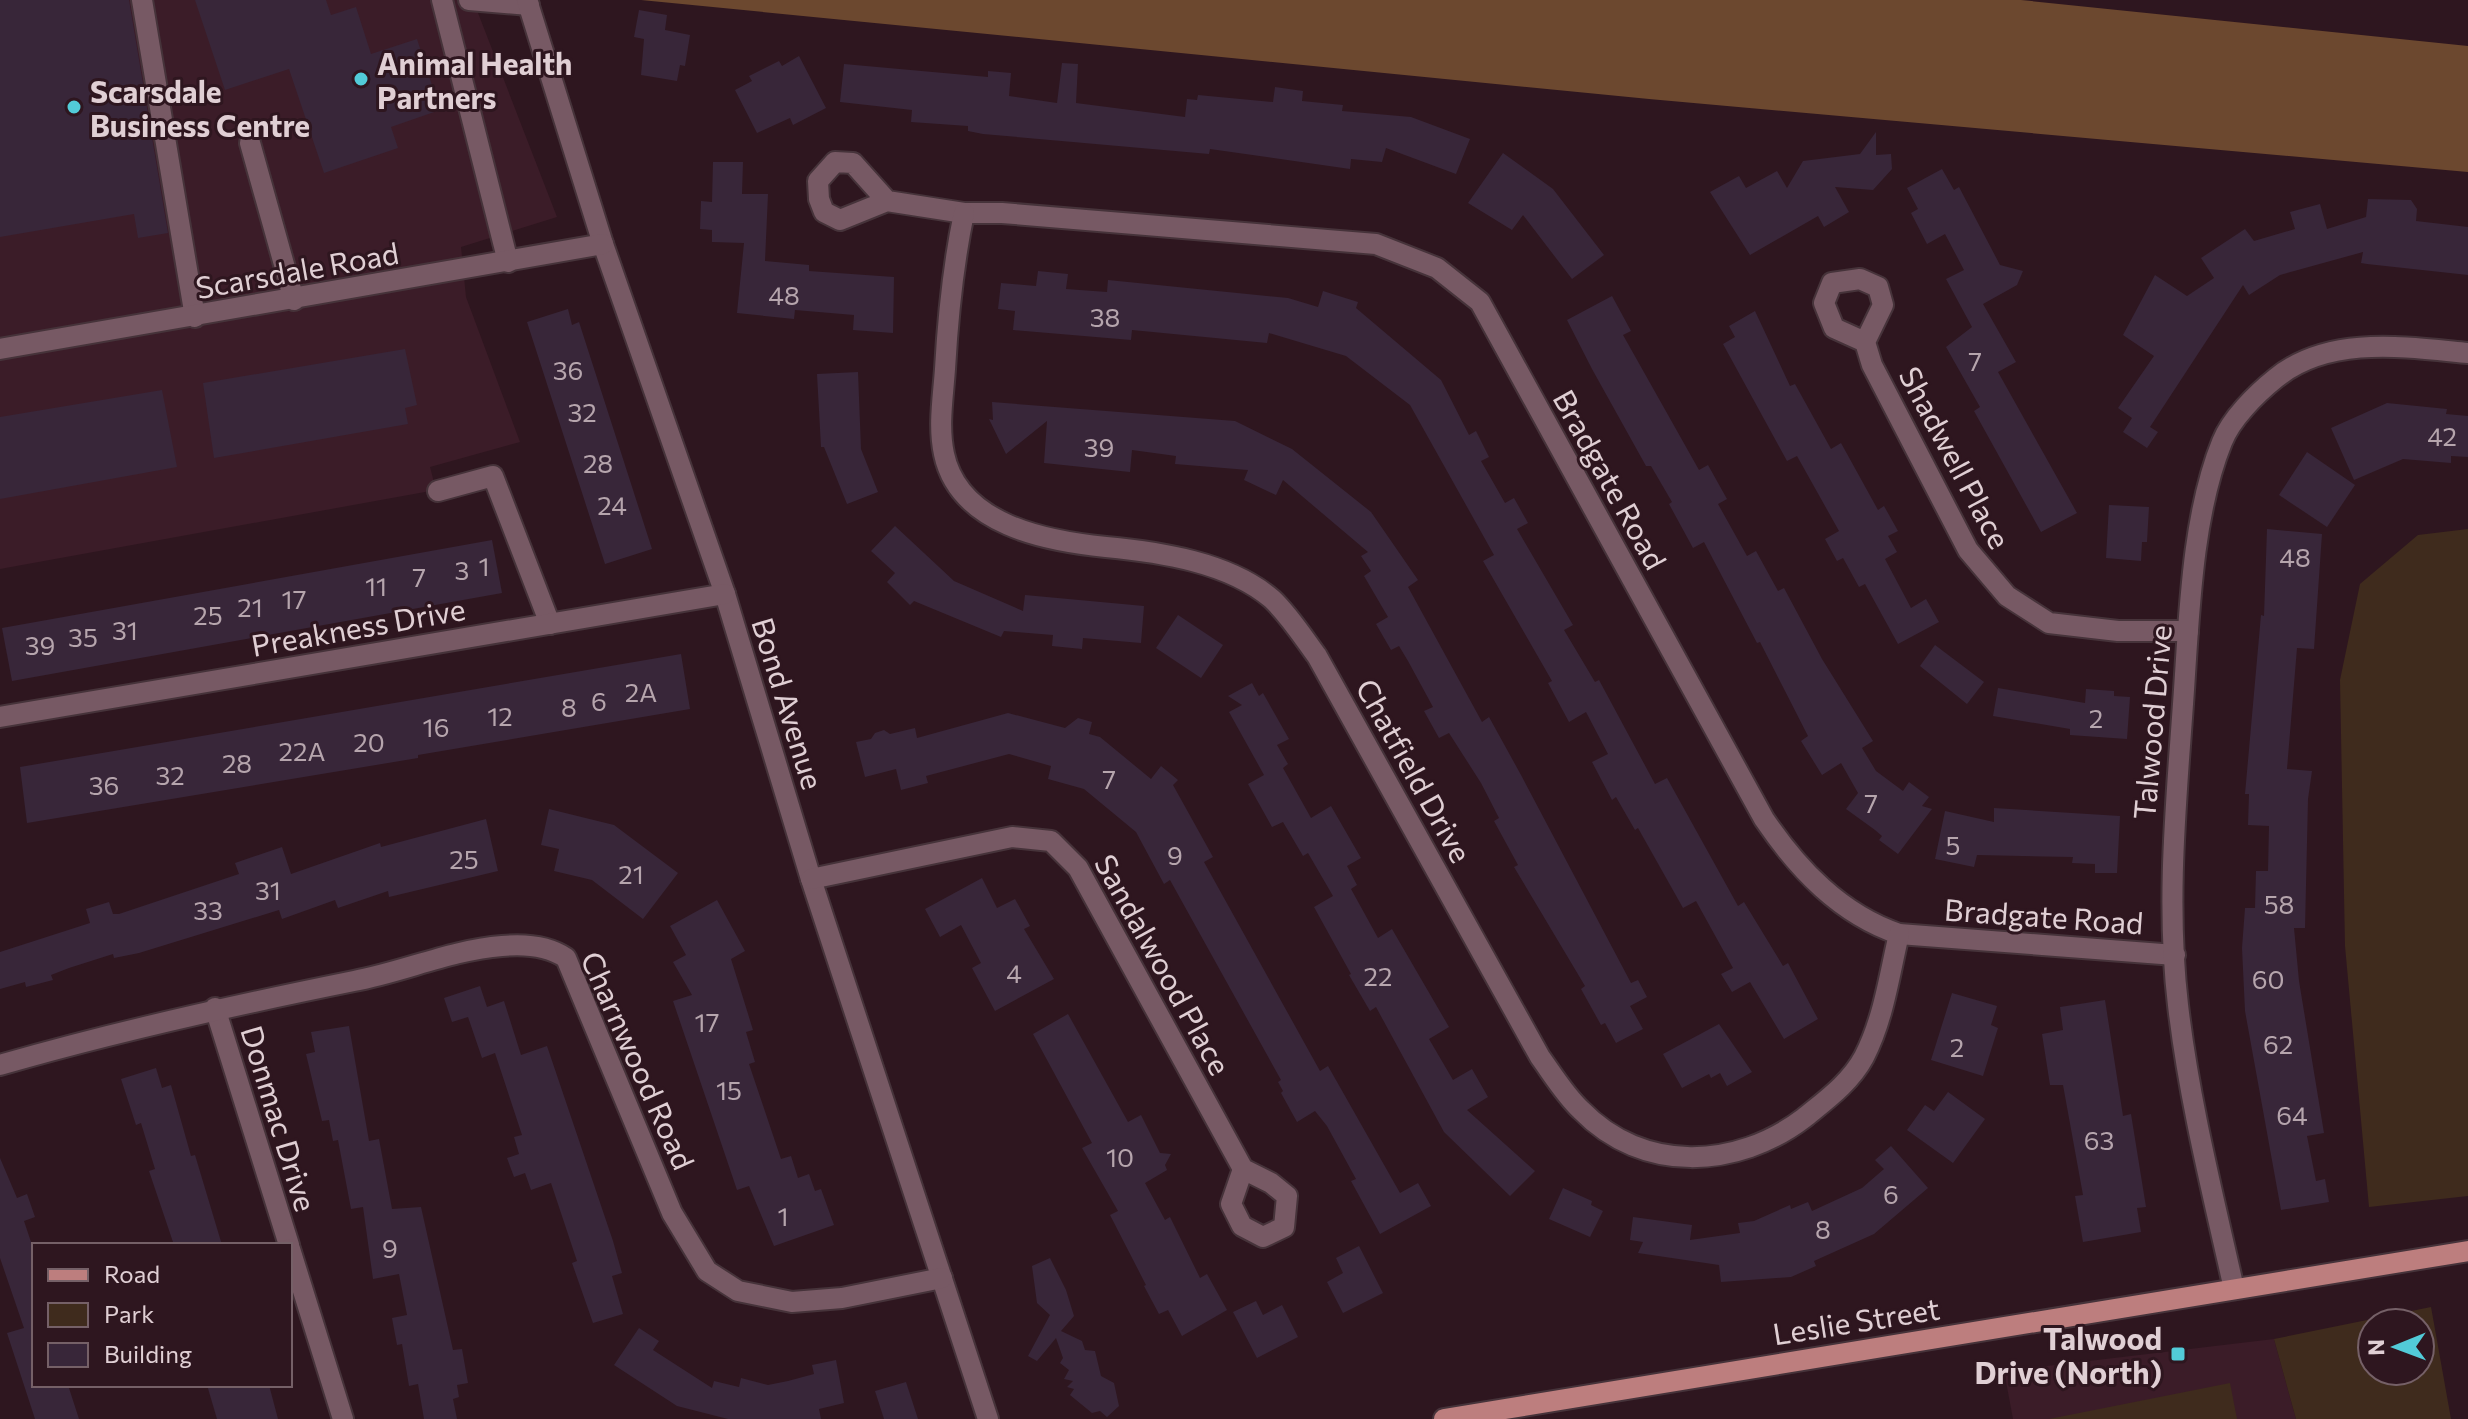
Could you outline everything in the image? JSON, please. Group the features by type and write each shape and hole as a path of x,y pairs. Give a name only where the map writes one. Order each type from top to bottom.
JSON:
{"main road":[{"name":"Leslie Street","path":"1444,1419 2468,1251"}],"street":[{"path":"142,0 195,317"},
{"path":"442,0 508,262"},
{"path":"469,0 528,2"},
{"name":"Bond Avenue","path":"528,2 603,244 725,594 811,879 988,1419"},
{"path":"250,143 294,300"},
{"name":"Bradgate Road","path":"887,201 964,213 1018,214 1376,244 1437,268 1480,302 1772,832 1790,858 1821,888 1879,927 1899,934 2175,955"},
{"name":"Chatfield Drive","path":"964,213 952,270 940,413 944,455 955,482 990,517 1048,540 1183,556 1271,598 1317,656 1540,1057 1582,1111 1601,1127 1628,1142 1682,1158 1716,1158 1774,1139 1848,1081 1863,1058 1887,1000 1899,934"},
{"name":"Scarsdale Road","path":"0,349 603,244"},
{"name":"Shadwell Place","path":"1865,342 1886,393 1949,507 1968,550 2007,596 2049,623 2118,631 2188,631"},
{"name":"Talwood Drive","path":"2234,1289 2187,1055 2178,1004 2175,955 2172,836 2188,631 2203,504 2223,439 2238,416 2277,377 2335,351 2404,347 2468,353"},
{"path":"438,491 493,476 550,624"},
{"name":"Preakness Drive","path":"0,717 725,594"},
{"name":"Sandalwood Place","path":"811,879 1012,837 1051,841 1078,868 1243,1169"},
{"name":"Charnwood Road","path":"0,1065 215,1008 354,981 486,948 531,946 554,950 566,958 672,1213 707,1271 738,1291 792,1302 842,1298 942,1278"},
{"name":"Donmac Drive","path":"215,1008 288,1243"},
{"name":"Donmac Drive","path":"292,1257 343,1419"}],"shaded area":[{"path":"0,0 473,0 557,217 461,247 466,297 520,442 430,467 436,490 0,569"},
{"path":"641,0 2021,0 2468,46 2468,172 1649,99"},
{"path":"2274,1339 2296,1419 2013,1419 2004,1371"}],"green space":[{"path":"2468,529 2468,1196 2369,1207 2345,946 2340,680 2360,584 2418,535"},
{"path":"2356,1322 2356,1387 2436,1387 2436,1335 2451,1419 2296,1419 2274,1339"},
{"path":"2230,1383 2237,1419 2049,1419"}],"building":[{"name":"Scarsdale Business Centre","path":"0,0 129,0 168,233 138,238 134,214 0,237"},
{"name":"Animal Health Partners","path":"195,0 326,0 331,15 356,7 371,54 417,39 440,110 391,127 398,148 324,173 289,69 225,90"},
{"path":"639,10 667,15 665,30 690,35 685,66 680,65 677,81 641,75 644,39 634,37"},
{"path":"799,56 826,108 793,125 790,118 757,133 735,90 752,81 749,76 779,61 782,66"},
{"path":"1062,63 1078,64 1076,103 1185,117 1187,99 1197,100 1198,95 1273,102 1275,87 1303,91 1302,101 1343,105 1342,111 1411,117 1470,139 1456,174 1386,148 1382,162 1351,159 1350,169 1210,149 1209,154 983,134 968,131 968,126 911,122 912,110 840,102 844,64 988,77 988,71 1011,73 1009,96 1057,103"},
{"path":"1876,132 1876,155 1891,154 1892,169 1873,190 1835,187 1849,212 1824,227 1818,216 1750,255 1710,192 1739,176 1746,188 1777,171 1787,188 1803,161 1860,154"},
{"path":"1503,153 1553,189 1604,255 1572,279 1523,215 1512,230 1468,203"},
{"path":"713,162 743,162 742,194 768,194 765,261 809,265 809,271 894,277 893,333 853,330 854,315 795,310 794,319 737,313 744,243 712,242 712,230 700,229 701,201 712,202"},
{"path":"1942,169 1954,190 1959,187 2000,265 2023,271 2017,285 1983,304 2016,362 1998,372 2077,513 2041,532 1974,411 1980,407 1946,347 1972,327 1946,279 1964,270 1945,234 1927,244 1911,213 1918,209 1907,188"},
{"path":"2368,199 2411,200 2417,209 2416,221 2468,227 2468,275 2361,263 2363,252 2280,275 2249,295 2243,285 2150,427 2158,432 2147,448 2123,432 2132,418 2118,408 2154,356 2123,335 2155,275 2187,296 2214,278 2201,258 2245,229 2254,241 2295,229 2290,212 2320,204 2327,229 2366,217"},
{"path":"1038,271 1068,274 1066,289 1107,292 1108,280 1288,298 1318,307 1323,291 1358,302 1356,308 1441,380 1469,435 1476,431 1489,457 1481,461 1505,503 1514,498 1528,523 1517,529 1573,625 1564,630 1595,682 1599,680 1655,784 1667,778 1738,906 1744,902 1783,966 1788,963 1818,1019 1784,1039 1750,982 1732,992 1721,974 1733,968 1696,901 1683,908 1638,828 1635,830 1616,797 1612,800 1592,762 1608,754 1586,712 1569,722 1548,683 1552,681 1483,561 1494,555 1410,405 1346,356 1269,333 1267,343 1132,330 1131,340 1013,330 1015,311 998,309 1001,283 1036,286"},
{"path":"1612,296 1631,331 1623,335 1699,470 1708,465 1727,499 1718,504 1747,556 1756,551 1778,591 1784,588 1822,659 1873,741 1862,748 1876,771 1903,791 1909,782 1929,797 1922,806 1932,809 1898,854 1879,840 1882,836 1846,809 1858,793 1841,763 1822,775 1801,741 1808,736 1704,542 1693,548 1669,504 1672,502 1651,466 1646,466 1592,369 1567,320"},
{"path":"568,309 572,325 579,322 652,549 605,564 527,322"},
{"path":"1755,311 1790,386 1795,384 1831,449 1841,443 1878,510 1884,506 1898,531 1888,536 1897,552 1885,559 1911,608 1926,599 1939,622 1898,644 1865,584 1859,587 1843,558 1837,561 1825,539 1839,531 1797,456 1787,461 1723,344 1735,337 1729,326"},
{"path":"405,349 417,405 405,408 408,424 214,458 203,383"},
{"path":"858,372 861,449 878,492 847,504 824,447 821,447 817,374"},
{"path":"162,390 177,467 0,499 0,417"},
{"path":"992,402 1235,421 1292,449 1371,512 1418,580 1408,587 1482,722 1489,717 1631,983 1638,980 1647,997 1630,1006 1643,1029 1616,1043 1605,1023 1601,1025 1581,989 1585,986 1514,867 1518,865 1494,821 1499,818 1481,783 1449,733 1439,738 1424,711 1433,707 1408,661 1399,646 1391,650 1376,624 1388,617 1364,576 1371,571 1361,556 1368,552 1283,480 1276,495 1244,480 1248,470 1175,464 1176,456 1132,450 1130,472 1044,463 1047,421 1006,454 989,419 993,420"},
{"path":"2387,403 2447,409 2446,414 2468,416 2468,457 2451,456 2451,463 2403,459 2354,480 2331,428"},
{"path":"2307,452 2355,485 2327,527 2279,495"},
{"path":"2109,505 2149,507 2147,542 2142,542 2141,561 2106,558"},
{"path":"895,526 954,581 1023,611 1025,595 1144,606 1141,643 1083,638 1082,649 1052,646 1053,635 1004,631 1001,637 914,601 910,605 887,582 895,573 871,551"},
{"path":"2267,529 2322,534 2314,649 2297,648 2287,769 2312,771 2308,799 2305,928 2294,928 2299,981 2324,1133 2307,1136 2316,1181 2325,1179 2329,1202 2281,1210 2245,1011 2242,948 2245,908 2255,908 2256,871 2268,871 2269,826 2248,825 2249,794 2245,794 2261,615 2264,616"},
{"path":"492,540 502,593 12,681 2,628"},
{"path":"1178,615 1223,645 1201,678 1156,648"},
{"path":"1935,645 1984,682 1967,704 1920,666"},
{"path":"681,654 690,709 27,823 20,767"},
{"path":"1252,683 1259,696 1263,693 1289,739 1277,745 1288,764 1283,768 1311,818 1331,806 1361,858 1347,866 1357,885 1351,889 1378,938 1392,929 1449,1027 1429,1039 1453,1080 1472,1069 1488,1097 1467,1110 1535,1171 1510,1196 1444,1132 1376,1007 1370,1011 1349,975 1314,907 1333,896 1308,853 1303,856 1283,822 1272,827 1248,784 1264,775 1229,712 1242,705 1228,696"},
{"path":"1998,688 2085,703 2086,689 2114,691 2114,696 2130,697 2127,739 2070,735 2070,729 1993,716"},
{"path":"1008,713 1065,728 1078,718 1092,722 1089,734 1100,737 1151,779 1161,766 1178,780 1173,785 1213,857 1204,862 1320,1071 1328,1066 1400,1193 1418,1183 1431,1206 1380,1234 1351,1181 1356,1179 1327,1126 1315,1111 1297,1122 1281,1093 1283,1091 1278,1082 1281,1080 1170,880 1164,884 1136,832 1084,789 1048,779 1051,766 1009,754 926,776 928,783 901,790 896,769 865,777 856,742 871,739 875,733 884,730 890,734 915,728 917,738"},
{"path":"1994,808 2120,816 2117,873 2095,873 2095,864 2072,863 2073,857 1977,855 1974,867 1935,859 1945,811 1994,822"},
{"path":"549,809 614,825 678,873 643,919 592,880 554,871 559,849 541,845"},
{"path":"486,819 498,871 389,897 388,891 338,908 335,900 282,919 279,910 139,953 114,958 113,954 51,975 53,980 26,987 25,982 0,989 0,952 90,923 86,909 109,902 113,914 119,914 239,874 235,863 282,847 291,874 380,843 381,847"},
{"path":"982,878 997,908 1015,899 1030,926 1024,929 1054,979 995,1011 972,968 981,963 961,925 940,937 925,909"},
{"path":"717,900 745,951 731,959 753,1030 746,1032 755,1062 749,1064 781,1159 791,1156 798,1178 809,1174 815,1191 821,1189 834,1225 774,1246 749,1186 737,1190 673,1001 692,995 673,962 686,955 670,926"},
{"path":"480,986 487,1007 504,1001 521,1055 547,1046 613,1241 622,1273 612,1276 623,1314 593,1323 572,1263 577,1261 551,1183 531,1190 525,1173 514,1177 507,1158 519,1154 514,1137 522,1135 495,1053 482,1058 468,1017 452,1022 444,998"},
{"path":"1952,993 1997,1006 1991,1025 1998,1028 1983,1076 1931,1060"},
{"path":"2105,1000 2123,1116 2131,1114 2146,1207 2137,1208 2141,1232 2083,1242 2075,1196 2083,1195 2063,1085 2050,1085 2042,1034 2063,1030 2060,1007"},
{"path":"1068,1014 1128,1122 1141,1115 1160,1153 1171,1154 1165,1165 1167,1170 1145,1183 1165,1220 1170,1217 1200,1278 1207,1274 1227,1310 1182,1336 1168,1310 1159,1314 1144,1286 1110,1215 1118,1211 1082,1148 1092,1143 1033,1034"},
{"path":"1719,1024 1752,1072 1727,1086 1720,1073 1711,1078 1709,1074 1682,1088 1663,1054"},
{"path":"349,1026 369,1141 379,1139 392,1209 421,1207 453,1350 462,1349 468,1383 457,1385 459,1397 453,1399 457,1419 424,1419 418,1384 409,1386 402,1344 397,1345 392,1318 407,1315 399,1274 373,1279 363,1207 351,1209 338,1140 333,1141 329,1120 322,1121 306,1054 315,1052 311,1032"},
{"path":"156,1068 162,1088 171,1085 191,1156 195,1155 221,1243 173,1243 149,1171 155,1169 141,1123 136,1125 121,1079"},
{"path":"1948,1092 1985,1119 1953,1163 1907,1130 1925,1105 1934,1111"},
{"path":"1891,1146 1928,1188 1874,1234 1814,1261 1816,1266 1791,1277 1721,1282 1719,1265 1638,1253 1643,1242 1630,1240 1633,1217 1692,1225 1690,1240 1740,1233 1738,1223 1754,1221 1790,1205 1791,1209 1808,1202 1812,1211 1862,1188 1884,1169 1875,1160"},
{"path":"0,1158 17,1198 27,1194 35,1217 24,1221 32,1245 32,1387 69,1387 79,1419 35,1419 7,1333 24,1328 0,1258"},
{"path":"1563,1188 1592,1201 1591,1205 1603,1211 1590,1237 1549,1219"},
{"path":"1359,1246 1383,1293 1343,1313 1327,1282 1343,1273 1336,1258"},
{"path":"1050,1258 1066,1290 1074,1316 1061,1331 1082,1341 1085,1350 1095,1351 1101,1376 1114,1383 1119,1406 1107,1417 1100,1411 1092,1413 1070,1395 1074,1389 1067,1387 1073,1381 1064,1379 1069,1370 1060,1363 1063,1358 1056,1338 1037,1361 1028,1356 1050,1315 1037,1303 1032,1266"},
{"path":"1256,1301 1263,1315 1282,1305 1298,1337 1257,1358 1233,1312"},
{"path":"639,1328 659,1341 653,1350 712,1388 714,1381 739,1387 741,1378 768,1385 788,1381 814,1374 812,1365 836,1360 844,1403 819,1409 821,1419 728,1419 677,1406 614,1365"},
{"path":"906,1382 918,1419 884,1419 875,1391"},
{"path":"208,1387 270,1387 278,1419 217,1419"}],"place":[{"name":"Animal Health Partners","path":"361,79"},
{"name":"Scarsdale Business Centre","path":"74,107"},
{"name":"Talwood Drive (North)","path":"2178,1354"}]}
